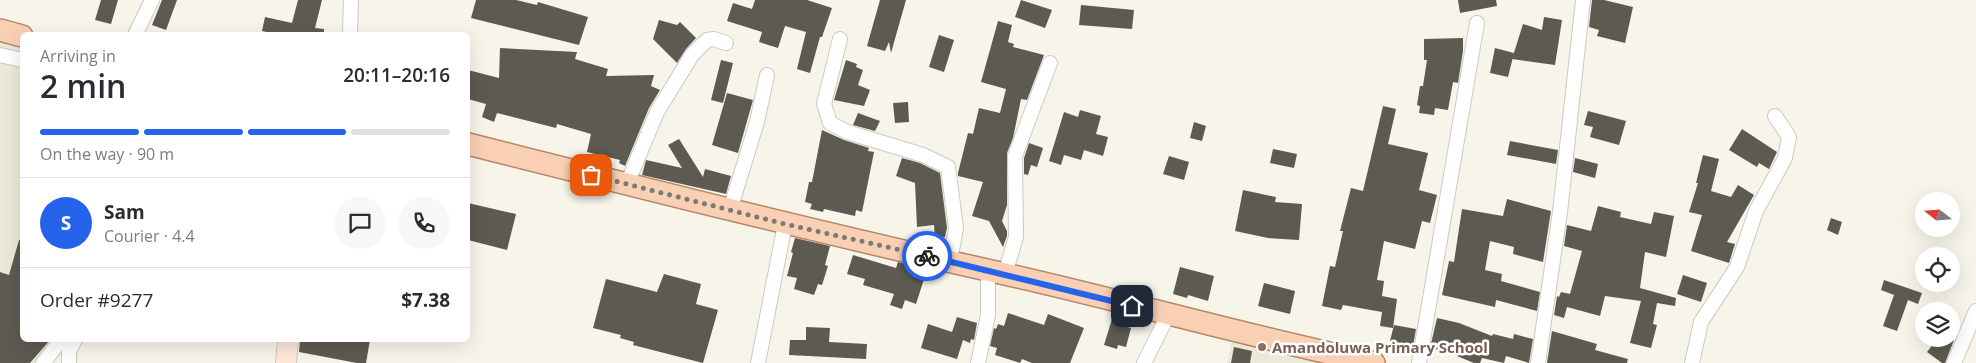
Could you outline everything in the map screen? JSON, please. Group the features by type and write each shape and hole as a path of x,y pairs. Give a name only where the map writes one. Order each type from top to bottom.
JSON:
{"main road":[{"path":"0,30 20,35"},
{"path":"470,145 785,224 950,261 1307,349 1374,363"}],"street":[{"path":"136,32 152,0"},
{"path":"350,32 351,0"},
{"path":"1538,363 1560,212 1583,0"},
{"path":"1419,363 1476,24"},
{"path":"840,39 824,104 830,123 847,132 923,155 948,167 956,228 950,261"},
{"path":"627,184 657,112 692,55 707,40 726,43"},
{"path":"0,55 20,60"},
{"path":"978,363 996,272 1016,236 1015,156 1050,63"},
{"path":"730,210 757,122 767,75"},
{"path":"1692,363 1701,322 1737,267 1756,211 1785,158 1789,137 1776,116"},
{"path":"758,363 785,224"},
{"path":"1954,363 1976,311"},
{"path":"1144,363 1168,315"},
{"path":"43,363 60,342"},
{"path":"69,363 69,351 74,342"},
{"path":"286,363 288,342"}],"shaded area":[{"path":"0,31 20,36 20,342 62,342 48,363 0,363"},
{"name":"Amandoluwa Primary School","path":"1234,331 1354,363 1227,363"}],"building":[{"path":"101,0 118,0 111,24 95,20"},
{"path":"162,0 177,0 166,30 152,25"},
{"path":"298,0 322,0 315,28 324,29 324,32 262,31 265,17 292,23"},
{"path":"476,0 516,0 537,5 538,2 588,17 579,45 471,18"},
{"path":"755,0 807,0 832,8 822,37 820,37 810,73 797,69 806,32 785,26 778,48 759,42 762,32 727,21 733,3 752,9"},
{"path":"880,0 906,0 891,53 889,42 885,51 867,46"},
{"path":"1021,0 1052,10 1045,28 1015,17"},
{"path":"1458,0 1496,0 1497,6 1460,13"},
{"path":"1592,0 1604,0 1633,7 1625,43 1597,36 1599,30 1589,27"},
{"path":"1081,5 1134,10 1132,29 1079,25"},
{"path":"1544,17 1562,20 1555,65 1512,59 1523,24 1542,30"},
{"path":"659,20 677,25 680,22 696,38 677,63 653,39"},
{"path":"998,21 1012,25 1008,42 1014,44 1013,47 1044,55 1027,100 1021,99 1013,138 1007,153 1007,205 1002,221 1007,231 1007,236 1003,247 989,221 972,216 983,182 958,176 968,133 973,134 979,108 1000,113 1006,89 981,82"},
{"path":"939,35 954,40 944,72 929,67"},
{"path":"1463,38 1458,83 1453,82 1448,110 1435,108 1434,115 1419,113 1420,106 1417,105 1420,86 1423,86 1427,60 1424,60 1424,39"},
{"path":"500,48 577,52 575,59 608,69 606,76 654,75 651,86 660,90 649,108 625,166 619,163 620,160 587,152 591,134 557,124 556,128 497,113 494,122 482,117 486,104 470,100 470,71 499,78"},
{"path":"1495,48 1514,53 1508,77 1490,73"},
{"path":"721,60 733,63 723,103 711,100"},
{"path":"846,60 857,64 856,67 863,70 858,85 870,90 864,106 834,100"},
{"path":"727,93 753,100 738,153 712,145"},
{"path":"908,102 909,122 895,123 893,103"},
{"path":"1383,106 1396,109 1388,144 1428,153 1419,190 1437,195 1430,223 1422,221 1415,249 1384,241 1377,280 1384,281 1382,296 1397,299 1393,328 1380,326 1382,312 1343,305 1341,310 1322,306 1330,266 1335,267 1343,231 1340,231 1351,188 1363,191"},
{"path":"1080,110 1101,116 1096,134 1108,137 1103,156 1084,150 1081,160 1064,155 1061,165 1049,161 1064,112 1078,117"},
{"path":"1588,111 1626,121 1619,145 1590,137 1593,127 1584,125"},
{"path":"858,113 880,121 875,131 853,125"},
{"path":"1194,122 1206,126 1202,141 1190,138"},
{"path":"1742,129 1777,152 1769,169 1759,163 1757,167 1729,150"},
{"path":"822,130 869,148 868,151 874,152 862,212 856,210 855,216 824,209 823,212 810,209 812,204 805,202 809,182 812,182"},
{"path":"679,139 703,177 705,169 731,176 726,194 642,175 646,160 682,168 668,145"},
{"path":"1510,141 1558,150 1556,164 1507,155"},
{"path":"1029,143 1043,148 1037,167 1031,165 1028,175 1024,174 1024,158"},
{"path":"1273,149 1297,154 1294,168 1270,163"},
{"path":"1703,155 1719,159 1711,191 1731,197 1738,185 1754,195 1727,242 1735,244 1729,263 1691,251 1702,215 1689,212 1698,183 1696,183"},
{"path":"1169,156 1189,162 1184,180 1163,174"},
{"path":"902,158 920,163 940,173 947,228 945,237 935,238 934,225 917,227 915,183 896,176"},
{"path":"1575,158 1598,164 1595,178 1573,172"},
{"path":"1243,190 1276,197 1275,202 1302,204 1299,240 1268,238 1235,231"},
{"path":"1507,199 1551,211 1543,262 1513,254 1514,247 1490,241 1485,270 1502,274 1501,281 1540,292 1537,311 1496,300 1495,307 1442,295 1449,261 1454,262 1462,209 1503,216"},
{"path":"470,203 516,214 507,250 470,241"},
{"path":"1598,206 1621,212 1620,217 1651,224 1654,212 1674,216 1666,257 1645,252 1640,288 1676,298 1675,306 1657,303 1653,324 1657,325 1651,348 1630,343 1641,301 1605,296 1600,316 1567,307 1564,318 1554,315 1557,296 1559,297 1561,292 1570,294 1582,251 1564,246 1567,225 1591,231"},
{"path":"1831,218 1842,222 1838,235 1827,230"},
{"path":"795,238 830,246 825,265 828,266 822,285 818,284 814,295 794,289 797,278 787,276"},
{"path":"19,240 20,342 48,342 30,363 0,363 0,272 9,275"},
{"path":"853,255 896,268 898,262 913,266 912,269 926,273 916,304 905,300 902,309 890,305 894,294 863,285 865,279 847,274"},
{"path":"1180,267 1214,276 1208,301 1188,295 1187,298 1173,294"},
{"path":"664,274 701,284 696,304 718,310 703,363 633,345 634,342 620,338 621,335 593,328 606,279 657,292"},
{"path":"1683,275 1707,283 1701,302 1677,294"},
{"path":"1884,280 1922,293 1919,302 1908,300 1897,331 1883,326 1894,295 1881,290"},
{"path":"1264,283 1295,291 1290,314 1258,306"},
{"path":"1008,313 1044,325 1048,314 1084,328 1070,363 1032,363 1022,359 1020,363 995,355 997,348 990,346 994,328 996,329 998,324 1004,326"},
{"path":"957,317 977,323 974,340 971,339 970,343 963,340 957,359 921,348 928,324 952,332"},
{"path":"1437,318 1459,323 1492,336 1493,334 1513,339 1514,334 1533,339 1529,363 1506,356 1504,363 1482,358 1480,363 1474,363 1458,355 1430,348"},
{"path":"1112,319 1125,322 1124,326 1131,328 1126,347 1118,345 1117,349 1104,345"},
{"path":"1394,325 1416,329 1413,346 1390,341"},
{"path":"806,327 830,328 829,342 867,344 866,359 789,355 790,340 806,340"},
{"path":"1552,331 1597,344 1595,350 1628,359 1627,363 1547,363"},
{"path":"300,342 370,342 366,363 299,352"},
{"path":"1234,347 1252,351 1250,363 1231,363"},
{"path":"1931,347 1951,347 1945,363 1942,363 1927,352"}],"way so far":[{"path":"591,175 785,224 927,256"}],"place":[{"name":"Amandoluwa Primary School","path":"1262,347"}],"route":[{"path":"927,256 1132,306"}]}
